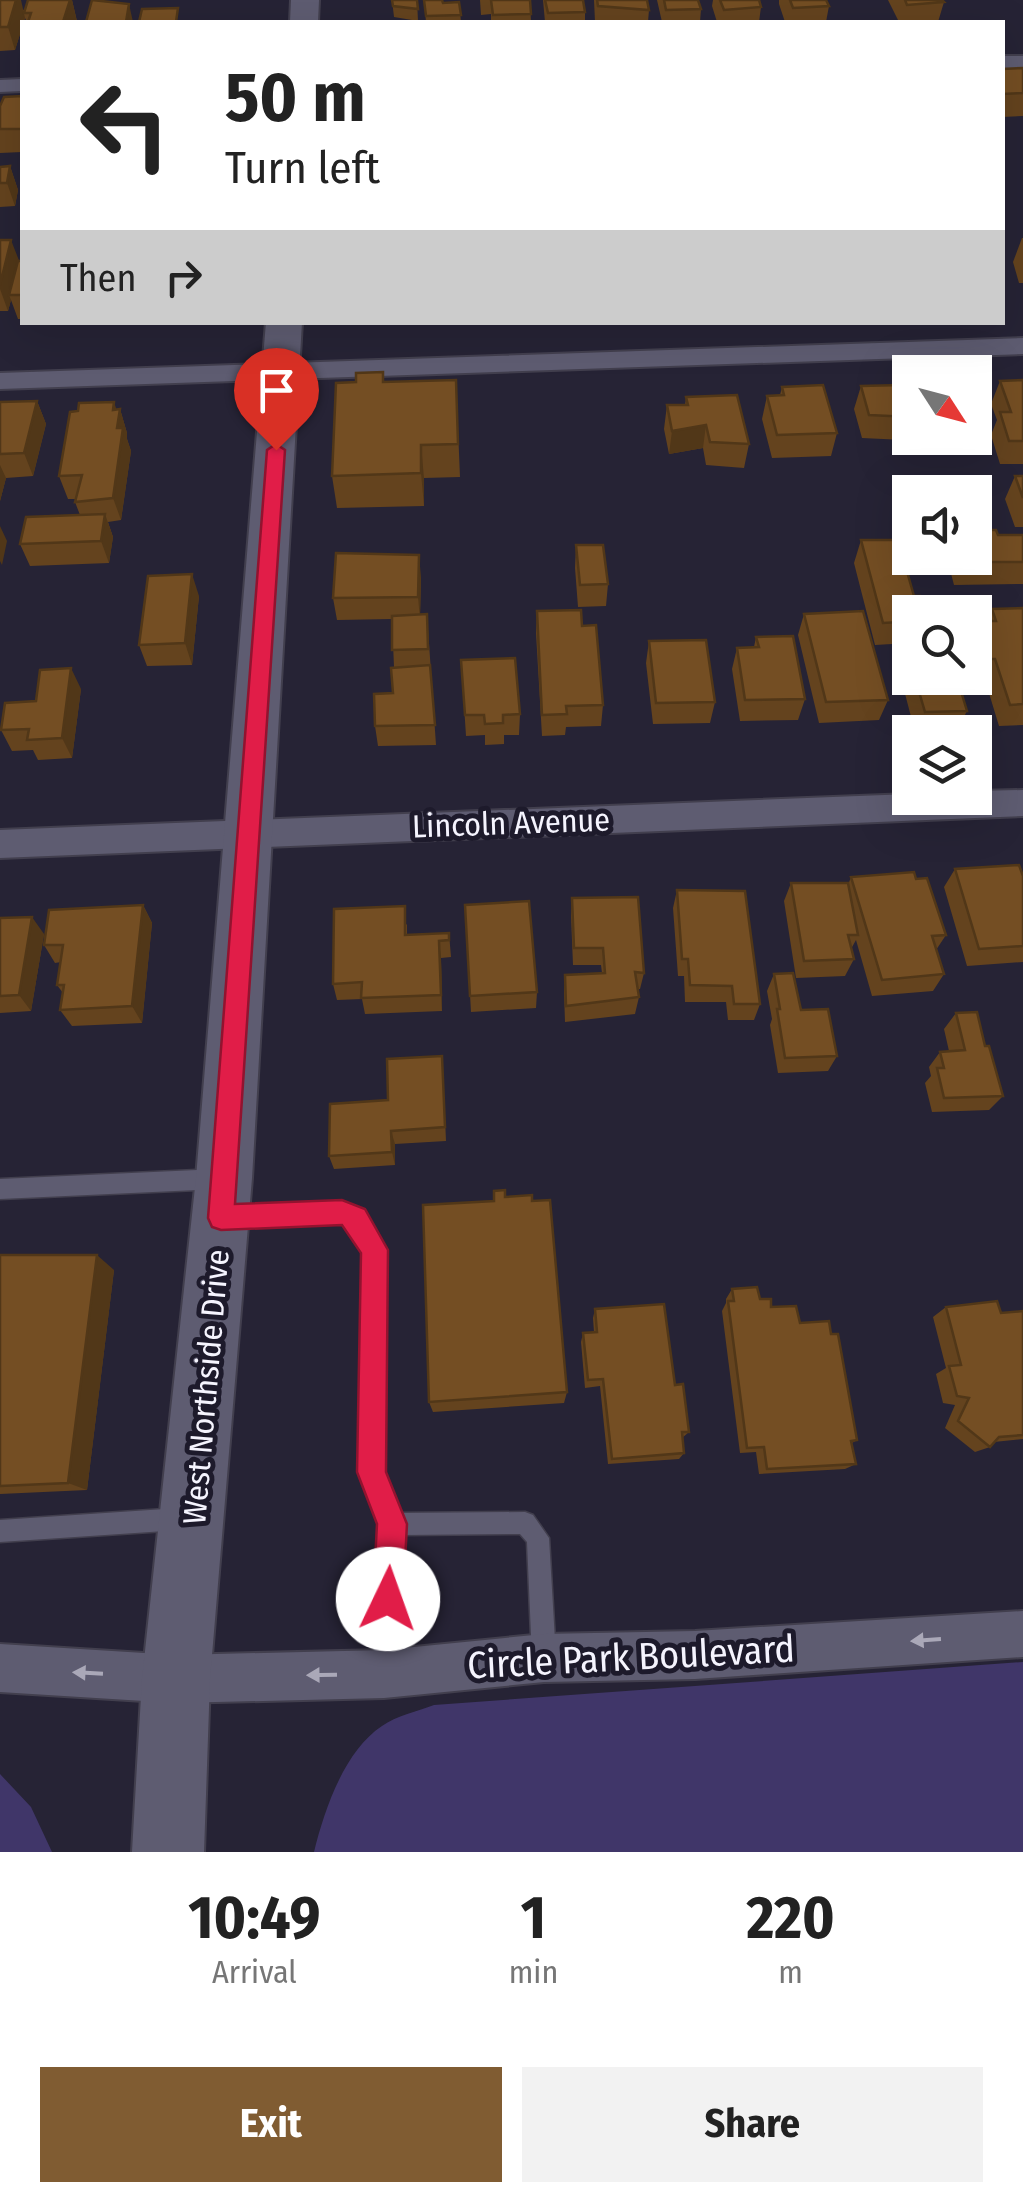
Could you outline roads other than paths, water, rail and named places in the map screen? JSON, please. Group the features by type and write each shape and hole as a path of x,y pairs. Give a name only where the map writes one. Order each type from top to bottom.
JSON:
{"main road":[{"name":"West Northside Drive","path":"168,1852 176,1679 195,1518 223,1198 284,325"}],"street":[{"path":"0,381 1023,346"},
{"name":"Lincoln Avenue","path":"0,844 1023,803"},
{"name":"Circle Park Boulevard","path":"0,1668 176,1679 384,1674 544,1658 694,1655 1023,1634"}],"lane":[{"path":"0,1189 223,1198 342,1212 356,1218 374,1250 371,1472 392,1524 384,1674"},
{"path":"0,1531 195,1518"},
{"path":"392,1524 525,1522 538,1538 544,1658"}]}
